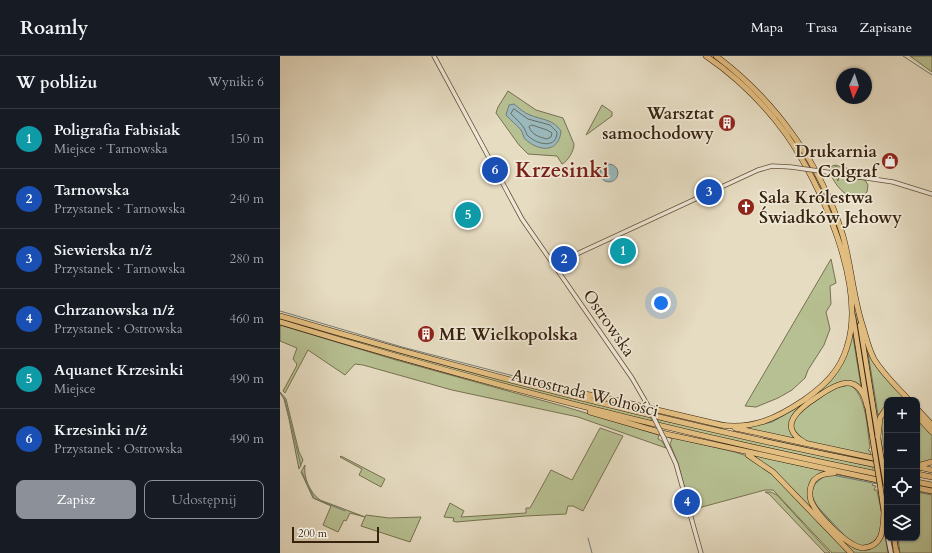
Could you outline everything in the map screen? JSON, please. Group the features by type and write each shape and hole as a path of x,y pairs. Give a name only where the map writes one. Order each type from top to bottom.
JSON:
{"highway":[{"path":"706,56 728,73 760,103 785,133 806,165 826,206 837,235 852,305 884,512 882,534 875,544 868,548 854,546 845,540 817,510 810,495 812,484 818,477 826,473 843,474"},
{"path":"716,56 743,78 770,106 797,140 818,175 832,206 843,236 850,265 884,470"},
{"path":"720,425 748,426 771,420 793,408 824,385 838,368 847,346 852,305"},
{"name":"Autostrada Wolności","path":"280,316 527,385 726,433 884,467"},
{"path":"859,317 874,359 883,372 906,397"},
{"name":"Autostrada Wolności","path":"280,322 434,368 567,403 730,442 884,475"},
{"path":"810,445 798,438 792,428 794,415 805,405 833,386 846,382 854,384 860,389 867,406"},
{"path":"527,385 599,397 884,460"},
{"path":"567,403 646,429 728,449 884,483"},
{"path":"878,437 880,418 884,412"},
{"path":"920,412 932,425"},
{"path":"920,419 932,432"},
{"path":"728,449 752,457 768,468 851,553"},
{"path":"920,466 932,462"},
{"path":"920,468 932,470"},
{"path":"920,475 932,477"},
{"path":"920,483 932,485"},
{"path":"920,489 932,491"},
{"path":"895,541 897,552"}],"main road":[{"path":"889,541 891,553"}],"street":[{"name":"Ostrowska","path":"434,56 522,219 635,383 664,438 677,468 701,553"},
{"path":"553,265 758,170 772,166 791,167 888,181 932,194"}],"green space":[{"path":"910,56 932,56 932,72"},
{"path":"508,91 536,110 563,118 574,144 572,153 564,163 562,164 557,156 528,154 519,145 496,113"},
{"path":"602,105 612,112 612,116 586,135"},
{"path":"835,165 875,176 836,171 836,166 829,170 830,167"},
{"path":"812,172 814,172 828,203 843,246 849,269 859,326 857,327 849,278 827,204"},
{"path":"831,175 835,175 838,181 839,176 865,180 868,185 867,192 860,198 850,196 842,191"},
{"path":"831,259 836,283 830,286 831,304 826,312 830,329 824,345 808,370 805,378 792,390 778,398 756,407 745,406"},
{"path":"280,318 650,417 653,423 444,369 280,320"},
{"path":"280,325 396,360 566,407 659,435 658,439 662,441 666,448 578,417 452,390 363,365 355,364 345,375 308,350 285,393 283,391 297,364 293,359 297,348 280,341"},
{"path":"852,331 861,386 847,381 837,383 791,419 798,441 737,427 758,425 777,419 833,377"},
{"path":"867,347 905,397 884,397 884,408 878,415"},
{"path":"850,385 856,390 863,405 870,448 868,450 870,451 871,456 803,441 794,431 793,425 797,414 834,388"},
{"path":"280,392 286,399 299,452 303,460 299,469 289,419 284,399"},
{"path":"884,414 884,451 881,419"},
{"path":"657,419 873,467 873,471 660,424"},
{"path":"920,421 932,435 932,460 920,464"},
{"path":"600,428 623,436 583,511 573,506 568,506 566,514 456,522 453,521 454,518 444,517 450,503 464,511 461,517 526,513 526,508 530,508 551,470 572,480"},
{"path":"666,436 747,456 767,469 849,553 832,553 773,490 765,490 702,507 690,508 678,463 670,444 672,439"},
{"path":"753,455 824,471 819,474 809,498 849,544 857,547 865,547 879,542 884,535 884,541 886,541 888,553 853,553 777,474"},
{"path":"341,456 385,479 381,487 359,475 362,469 340,457"},
{"path":"305,465 306,480 316,497 320,500 365,517 350,513 346,521 344,520 338,532 323,525 331,506 313,498 301,472"},
{"path":"833,474 875,482 872,485 876,486 874,490 877,490 882,517 882,528 878,538 871,545 862,547 850,541 842,535 820,511 812,496 812,489 815,483 821,478"},
{"path":"765,492 771,492 777,495 830,553 825,553 769,494"},
{"path":"920,493 932,495 932,553 900,553 898,541 920,541"},
{"path":"366,515 389,518 421,517 410,542 361,526"}],"water":[{"path":"514,104 528,114 551,122 558,127 561,131 559,138 552,147 542,148 525,139 521,130 506,115 509,105"},
{"path":"609,164 615,167 618,173 615,179 609,182 603,179 600,173 603,167"}],"waterway":[{"path":"903,56 932,75"},
{"path":"280,311 402,347 560,388"},
{"path":"280,393 285,400 301,466"},
{"path":"920,408 929,418"},
{"path":"745,428 772,422 794,409"},
{"path":"790,421 794,412"},
{"path":"716,421 725,423"},
{"path":"791,434 795,439"},
{"path":"302,472 314,498 345,511"},
{"path":"832,475 878,484"},
{"path":"814,485 823,477"},
{"path":"920,492 932,494"},
{"path":"816,505 845,536"},
{"path":"588,538 592,553"}],"place":[{"name":"Warsztat samochodowy","path":"727,123"},
{"name":"Drukarnia Colgraf","path":"890,161"},
{"name":"Krzesinki n/ż","path":"495,170"},
{"name":"Siewierska n/ż","path":"709,192"},
{"name":"Sala Królestwa Świadków Jehowy","path":"746,207"},
{"name":"Aquanet Krzesinki","path":"468,215"},
{"name":"Poligrafia Fabisiak","path":"623,251"},
{"name":"Tarnowska","path":"564,259"},
{"name":"ME Wielkopolska","path":"426,334"},
{"name":"Chrzanowska n/ż","path":"687,502"}],"district":[{"name":"Krzesinki","path":"562,170"}]}
